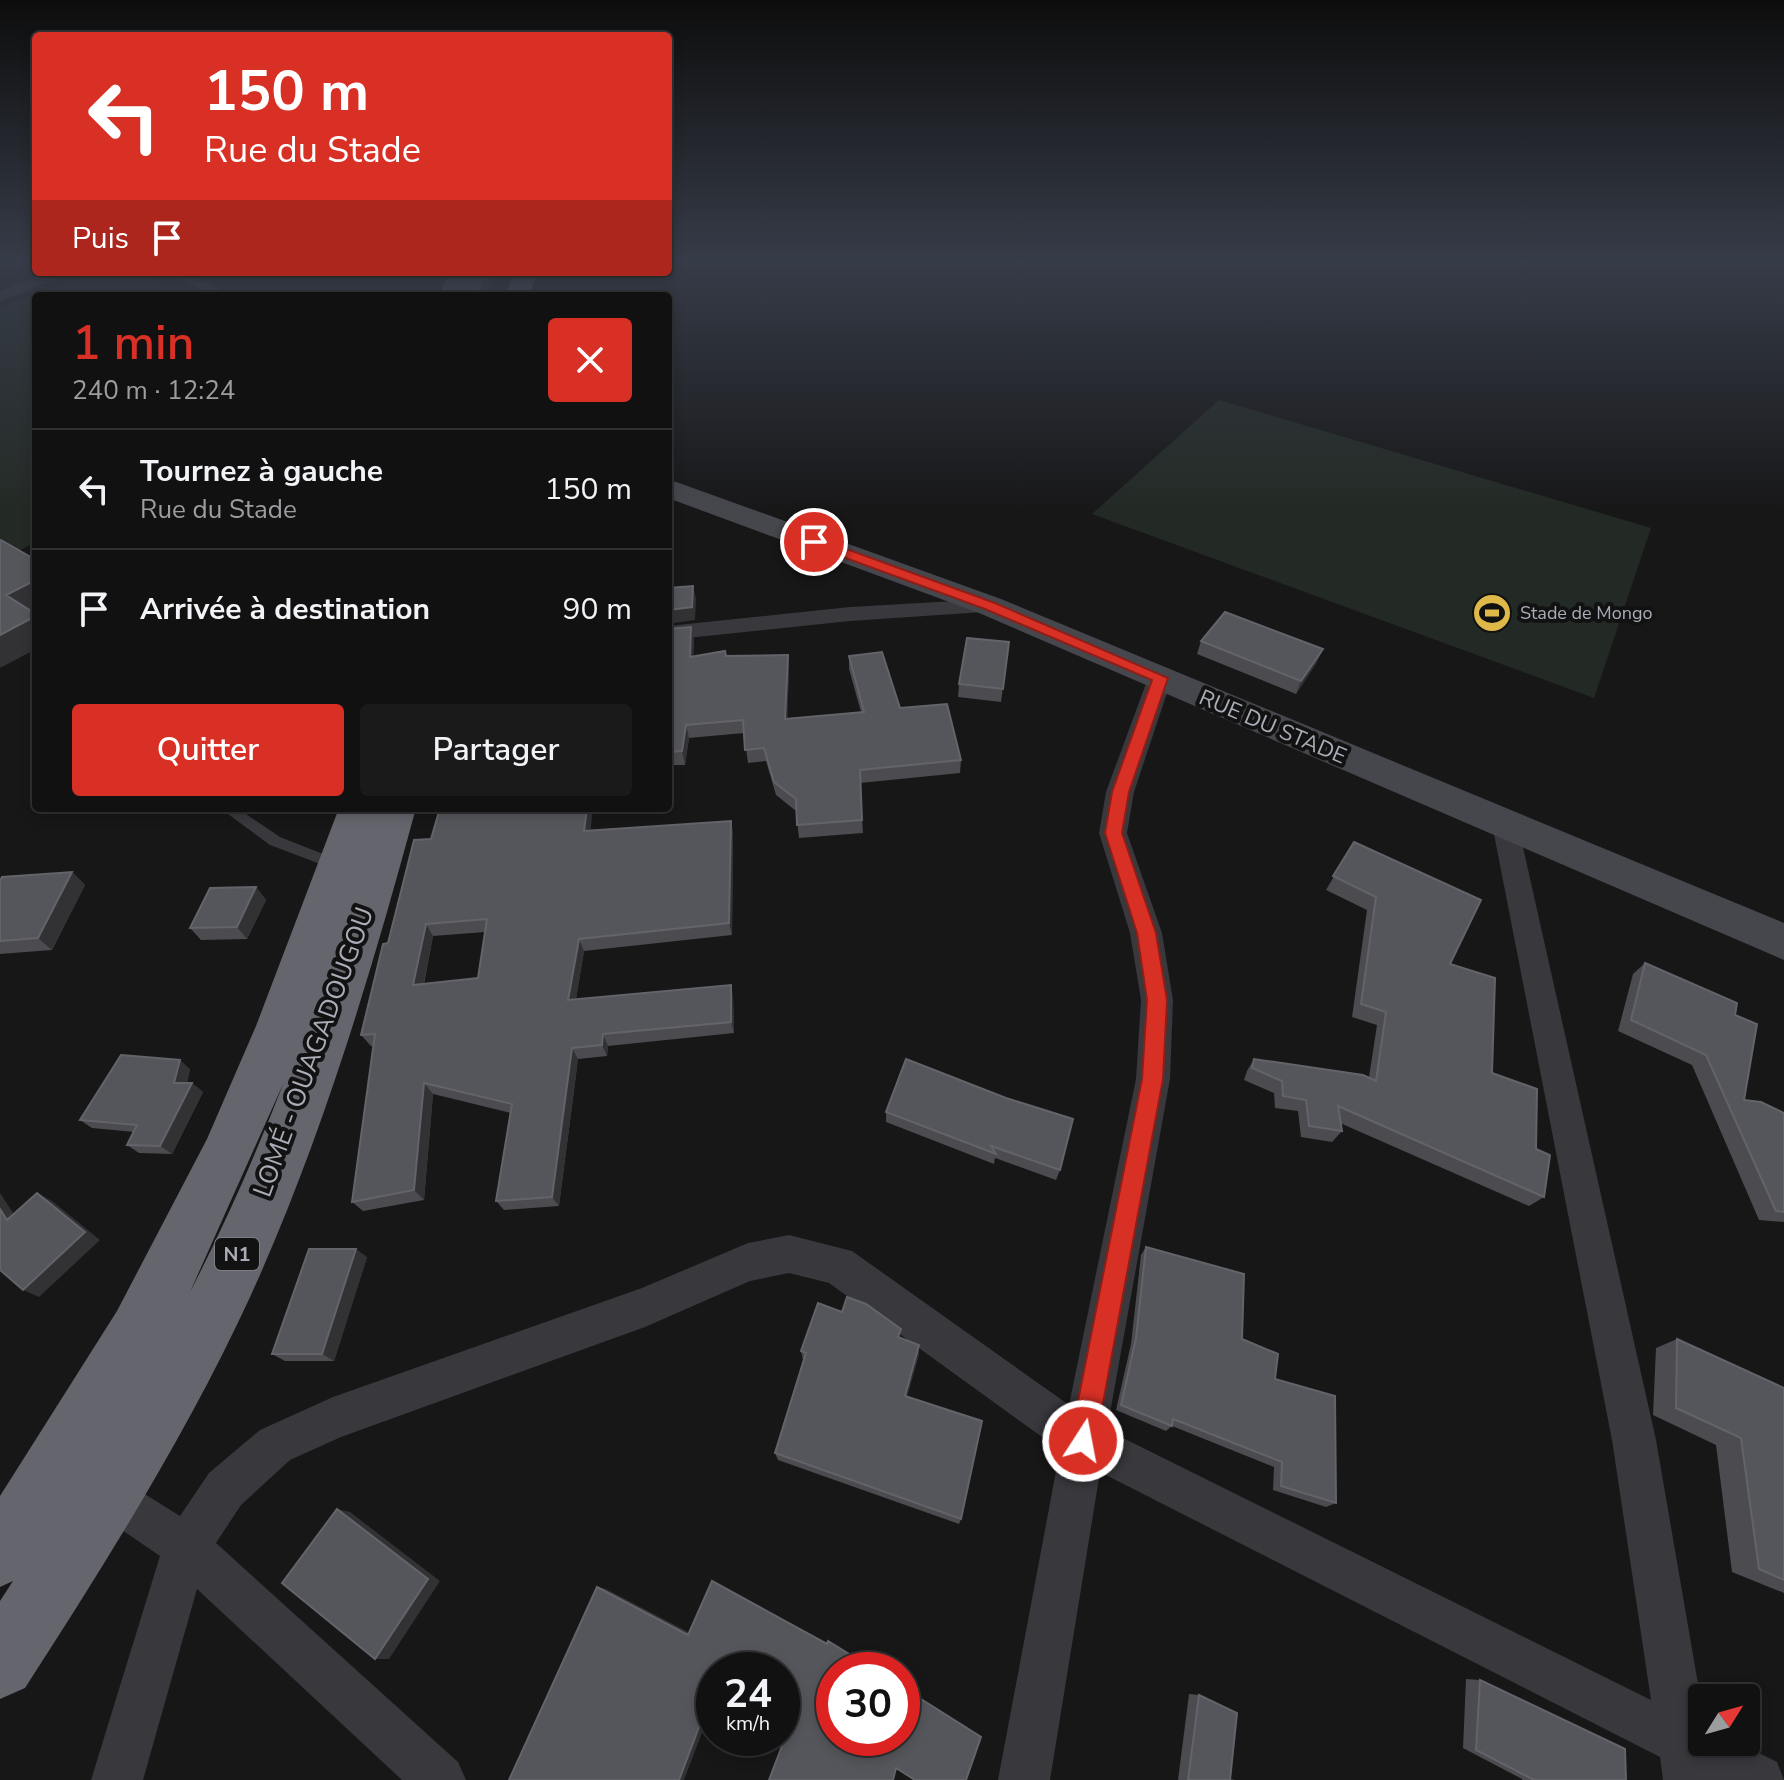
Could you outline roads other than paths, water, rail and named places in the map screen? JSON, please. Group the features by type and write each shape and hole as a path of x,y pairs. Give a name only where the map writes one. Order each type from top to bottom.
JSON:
{"highway":[{"name":"LOMÉ - OUAGADOUGOU","path":"0,1663 112,1494 200,1334 251,1225 329,1022 358,868 360,812"},
{"name":"LOMÉ - OUAGADOUGOU","path":"0,1553 58,1472 193,1228 258,1082 309,954 393,812"}],"main road":[{"name":"RUE DU STADE","path":"672,489 990,606 1784,942"}],"street":[{"path":"672,633 850,614 990,606"},
{"path":"1024,1780 1083,1441 1153,1079 1157,1000 1146,933 1113,833 1120,792 1160,678"},
{"path":"1506,824 1634,1440 1685,1760"},
{"path":"117,1780 186,1547 225,1489 275,1445 333,1418 645,1307 748,1262 789,1254 838,1265 1083,1441 1685,1760 1759,1780"},
{"path":"58,1472 112,1494 186,1547 440,1780"}],"lane":[{"path":"233,812 275,841 358,868"}],"place":[{"name":"Stade de Mongo","path":"1492,613"}]}
